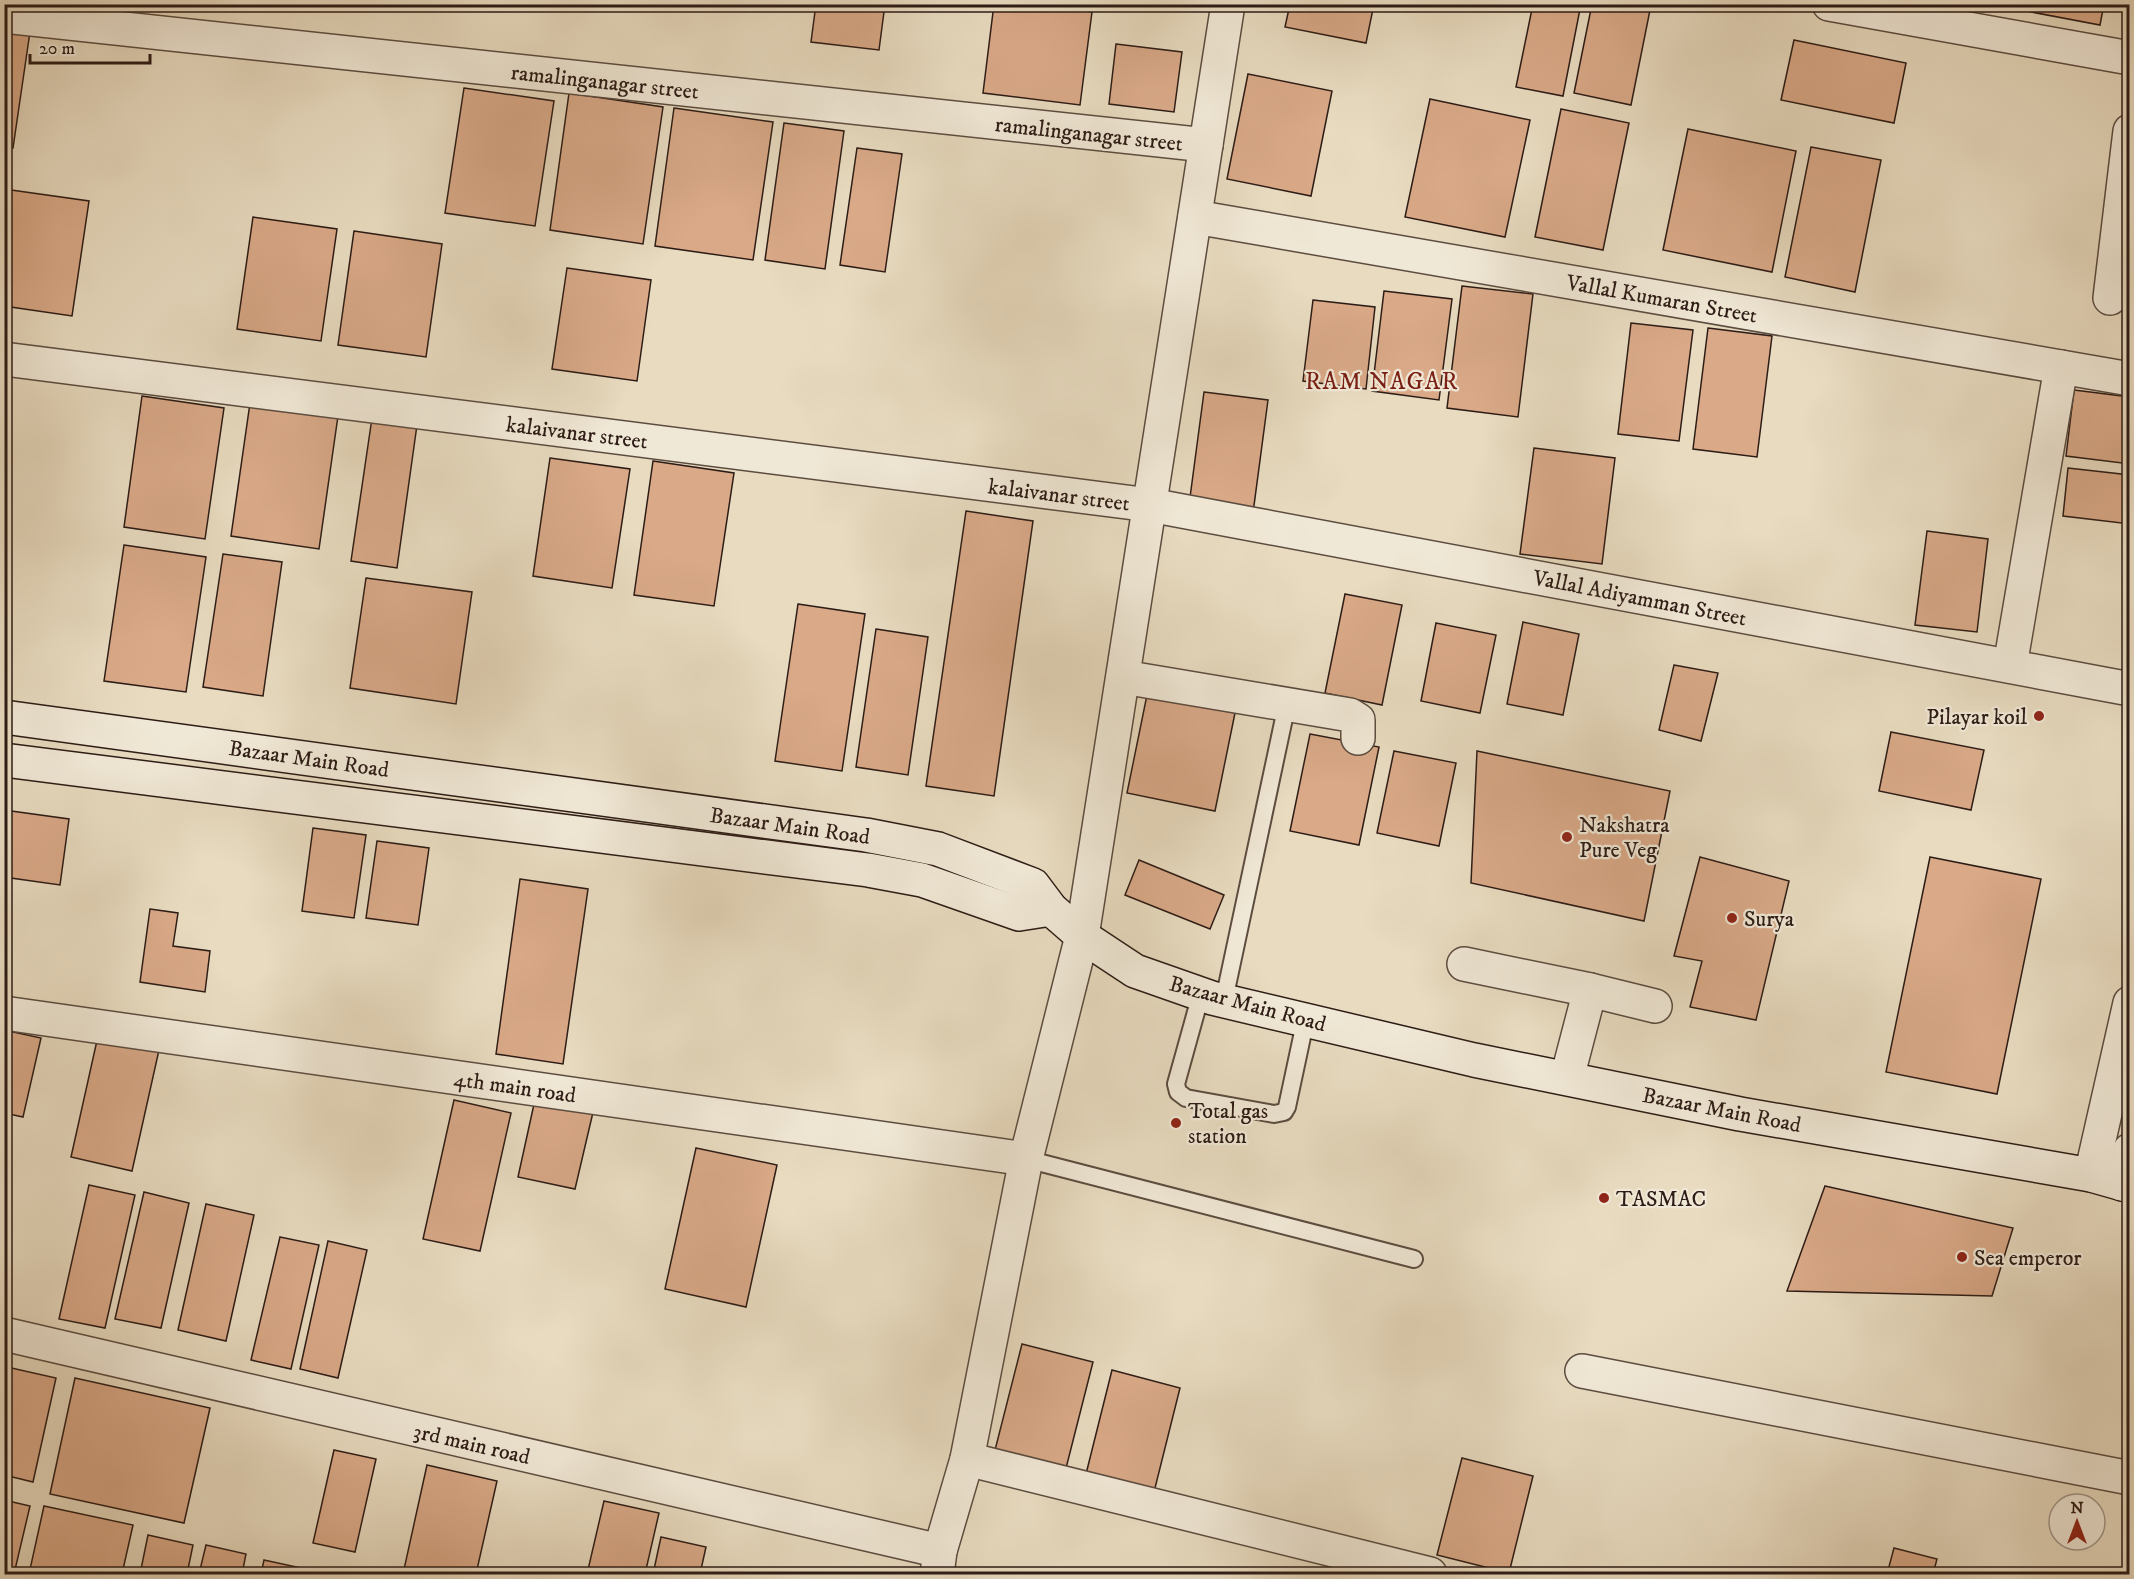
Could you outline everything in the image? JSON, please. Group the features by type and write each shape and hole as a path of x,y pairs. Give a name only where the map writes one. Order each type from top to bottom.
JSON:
{"street":[{"path":"939,1563 967,1459 1026,1159 1082,936 1228,4"},
{"path":"1829,4 2130,58"},
{"name":"ramalinganagar street","path":"4,16 1206,145"},
{"path":"2110,298 2130,131"},
{"name":"Vallal Kumaran Street","path":"1195,217 2130,379"},
{"name":"kalaivanar street","path":"4,359 1150,505"},
{"path":"2010,666 2061,368"},
{"name":"Vallal Adiyamman Street","path":"1150,505 2130,689"},
{"path":"1123,677 1350,715 1358,720 1359,738"},
{"name":"Bazaar Main Road","path":"4,717 866,835 938,849 1034,885 1051,909 1082,936 1135,971 1212,997 1474,1060 1740,1113 2091,1175 2126,1185"},
{"path":"4,760 868,870 922,880 1019,914 1051,909"},
{"path":"1464,964 1656,1006"},
{"path":"1567,1078 1590,990"},
{"path":"2091,1175 2130,1003"},
{"name":"4th main road","path":"4,1013 1026,1159"},
{"path":"2126,1185 2130,1150"},
{"name":"3rd main road","path":"4,1334 939,1563"},
{"path":"1582,1371 2130,1478"},
{"path":"967,1459 1430,1575"}],"lane":[{"path":"1287,704 1212,997 1176,1084 1178,1092 1186,1098 1274,1114 1284,1112 1306,1018"},
{"path":"1026,1159 1414,1259"}],"building":[{"path":"816,4 885,4 879,50 811,42"},
{"path":"994,4 1030,4 1092,12 1080,105 983,93"},
{"path":"1290,4 1374,4 1366,43 1285,27"},
{"path":"1533,4 1581,4 1563,96 1516,87"},
{"path":"1592,4 1624,4 1650,10 1631,105 1574,93"},
{"path":"1989,4 2104,4 2100,25"},
{"path":"4,22 31,25 13,148 4,147"},
{"path":"1794,40 1906,63 1894,123 1781,100"},
{"path":"1116,44 1182,52 1174,112 1109,104"},
{"path":"1248,74 1332,91 1311,196 1227,179"},
{"path":"464,88 554,101 535,226 445,213"},
{"path":"569,93 663,107 643,244 550,230"},
{"path":"1430,99 1530,120 1505,237 1405,217"},
{"path":"674,108 773,122 753,260 655,246"},
{"path":"1561,109 1629,123 1603,250 1535,237"},
{"path":"784,123 844,131 825,269 765,260"},
{"path":"1688,129 1796,151 1772,272 1663,250"},
{"path":"1811,147 1881,160 1855,292 1785,277"},
{"path":"857,148 902,154 885,272 840,265"},
{"path":"4,189 89,201 72,316 4,306"},
{"path":"253,217 337,229 321,341 237,329"},
{"path":"354,231 442,244 426,357 338,345"},
{"path":"567,268 651,280 637,381 552,369"},
{"path":"1462,286 1533,294 1518,417 1447,408"},
{"path":"1384,291 1452,299 1439,400 1372,391"},
{"path":"1313,300 1375,307 1366,389 1303,381"},
{"path":"1631,323 1693,330 1679,441 1618,434"},
{"path":"1708,328 1772,336 1757,457 1693,449"},
{"path":"2074,390 2130,397 2130,464 2066,456"},
{"path":"1204,392 1268,400 1253,513 1189,505"},
{"path":"142,396 224,408 205,539 124,527"},
{"path":"250,403 338,416 319,549 231,536"},
{"path":"372,418 417,425 397,568 351,561"},
{"path":"1534,448 1615,458 1602,564 1520,554"},
{"path":"550,458 630,469 612,588 533,576"},
{"path":"653,461 734,473 714,606 634,595"},
{"path":"2068,468 2130,475 2130,524 2063,516"},
{"path":"966,511 1033,521 994,796 926,786"},
{"path":"1927,531 1988,539 1977,632 1915,625"},
{"path":"124,545 206,557 186,692 104,681"},
{"path":"223,554 282,562 263,696 203,687"},
{"path":"366,578 472,592 456,704 350,688"},
{"path":"1345,594 1402,605 1382,705 1325,693"},
{"path":"798,604 865,614 842,771 775,761"},
{"path":"1523,622 1579,634 1563,715 1507,704"},
{"path":"1436,623 1496,635 1480,713 1421,701"},
{"path":"876,629 928,637 908,775 856,767"},
{"path":"1674,665 1718,673 1701,741 1659,730"},
{"path":"1147,695 1235,713 1215,811 1127,793"},
{"path":"1891,732 1984,750 1971,810 1879,791"},
{"path":"1310,734 1379,747 1359,845 1290,831"},
{"path":"1394,751 1456,763 1439,846 1377,833"},
{"name":"Nakshatra Pure Veg","path":"1477,751 1670,791 1644,921 1471,883"},
{"path":"4,810 69,819 60,885 4,877"},
{"path":"313,828 366,835 354,918 302,911"},
{"path":"377,841 429,848 418,925 366,918"},
{"name":"Surya","path":"1700,857 1789,881 1756,1020 1690,1007 1702,961 1674,956"},
{"path":"1930,857 2041,879 1997,1094 1886,1072"},
{"path":"1139,860 1224,895 1210,929 1125,895"},
{"path":"520,879 588,889 563,1064 496,1054"},
{"path":"150,909 178,913 173,946 210,951 205,992 140,982"},
{"path":"4,1030 41,1038 23,1117 4,1113"},
{"path":"98,1036 159,1050 132,1171 71,1157"},
{"path":"536,1095 594,1108 575,1189 518,1177"},
{"path":"454,1100 511,1113 480,1251 423,1239"},
{"path":"696,1148 777,1165 746,1307 665,1289"},
{"path":"89,1185 135,1195 105,1328 59,1319"},
{"path":"1825,1186 2013,1228 1992,1296 1787,1291"},
{"path":"144,1192 189,1203 161,1328 115,1319"},
{"path":"206,1204 254,1215 226,1341 178,1330"},
{"path":"280,1237 319,1245 291,1369 251,1360"},
{"path":"328,1241 367,1250 338,1378 300,1369"},
{"path":"1022,1344 1093,1362 1064,1476 993,1458"},
{"path":"7,1367 56,1378 33,1482 4,1475"},
{"path":"1112,1370 1180,1388 1152,1500 1084,1482"},
{"path":"75,1378 210,1408 184,1523 50,1494"},
{"path":"334,1450 376,1459 355,1552 313,1543"},
{"path":"1462,1458 1533,1476 1509,1573 1437,1555"},
{"path":"427,1465 497,1481 476,1574 403,1574"},
{"path":"4,1500 30,1506 14,1574 4,1574"},
{"path":"604,1501 659,1513 645,1574 587,1574"},
{"path":"44,1506 133,1525 122,1574 29,1574"},
{"path":"148,1535 193,1545 187,1574 140,1574"},
{"path":"661,1537 706,1547 700,1574 653,1574"},
{"path":"206,1545 246,1554 242,1574 199,1574"},
{"path":"1894,1548 1937,1559 1933,1574 1887,1574"},
{"path":"264,1560 315,1571 314,1574 261,1574"},
{"path":"1945,1569 1968,1574 1944,1574"}],"place":[{"name":"Pilayar koil","path":"2039,716"},
{"name":"Nakshatra Pure Veg","path":"1567,837"},
{"name":"Surya","path":"1732,918"},
{"name":"Total gas station","path":"1176,1123"},
{"name":"TASMAC","path":"1604,1198"},
{"name":"Sea emperor","path":"1962,1257"}],"district":[{"name":"RAM NAGAR","path":"1382,381"}]}
